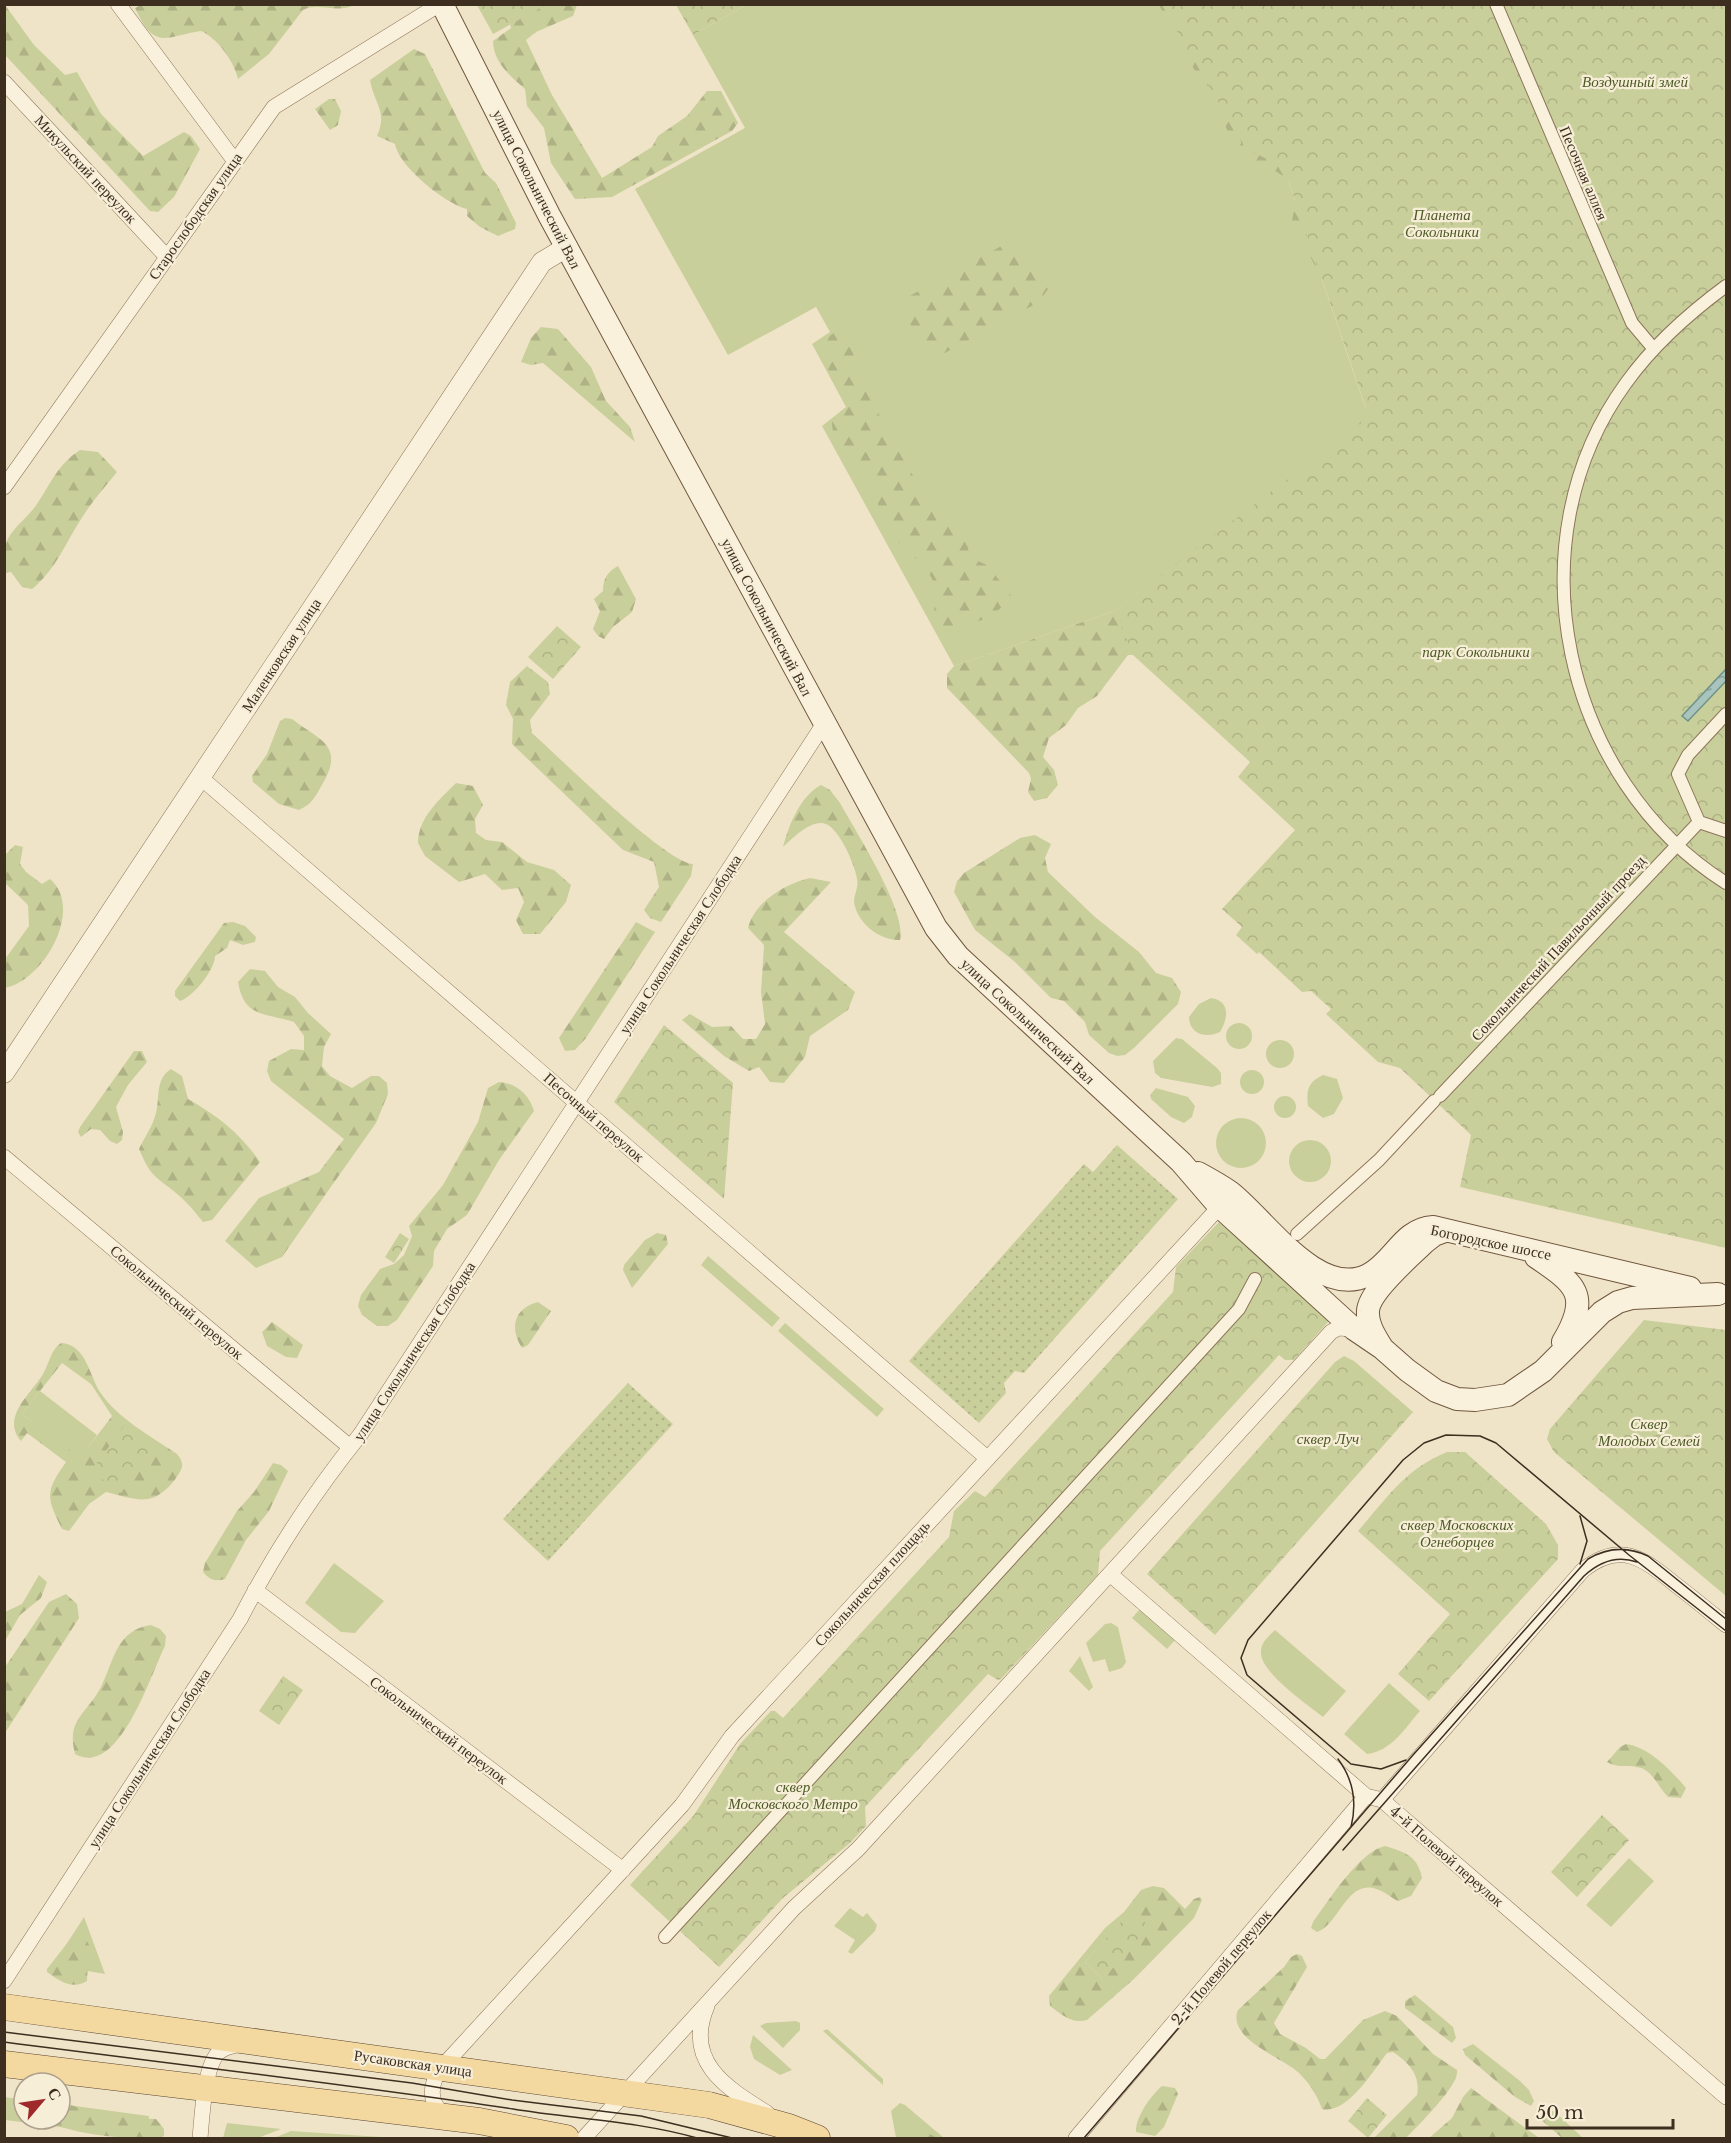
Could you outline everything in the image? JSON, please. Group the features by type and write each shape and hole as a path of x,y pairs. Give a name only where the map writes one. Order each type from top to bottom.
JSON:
{"main road":[{"name":"улица Сокольнический Вал","path":"441,4 567,247 946,943 1181,1162 1218,1205 1354,1329 1436,1391 1458,1399 1475,1400 1508,1395 1529,1383 1549,1365"},
{"name":"улица Сокольнический Вал","path":"1181,1162 1230,1192 1253,1214 1293,1241"},
{"name":"Богородское шоссе","path":"1293,1241 1322,1274 1335,1278 1351,1279 1368,1275 1417,1230 1433,1227 1722,1295"},
{"path":"1382,1348 1370,1323 1368,1313 1371,1300 1425,1242 1434,1235 1449,1231"},
{"path":"1525,1249 1569,1281 1579,1299 1574,1324 1549,1365"},
{"name":"Богородское шоссе","path":"1549,1365 1602,1312 1618,1302 1632,1298 1722,1295"},
{"name":"Русаковская улица","path":"4,2007 709,2105 789,2127 817,2139"},
{"path":"4,2064 451,2118 566,2139"}],"street":[{"path":"118,4 234,160"},
{"name":"Старослободская улица","path":"4,487 234,160 274,107 441,4"},
{"name":"Песочная аллея","path":"1496,4 1632,323 1653,348"},
{"name":"Микульский переулок","path":"4,82 166,256"},
{"name":"Маленковская улица","path":"4,1073 542,262 567,247"},
{"path":"1726,286 1689,314 1653,348 1624,385 1601,425 1582,468 1570,513 1564,559 1563,600 1568,646 1576,680 1596,735 1619,777 1648,815 1677,845 1726,882"},
{"path":"1726,714 1688,755 1678,774 1699,822 1726,831"},
{"name":"улица Сокольническая Слободка","path":"4,1981 240,1618 255,1590 825,722"},
{"name":"Песочный переулок","path":"200,777 987,1458"},
{"name":"Сокольнический Павильонный проезд","path":"1293,1241 1379,1160 1699,822"},
{"name":"Сокольнический переулок","path":"4,1157 350,1447"},
{"path":"1218,1205 1228,1201 1253,1214"},
{"name":"Сокольническая площадь","path":"442,2067 682,1805 732,1736 1218,1205"},
{"path":"665,1937 1239,1309 1255,1279"},
{"path":"584,2139 794,1908 858,1850 1323,1341 1338,1328 1354,1329"},
{"path":"1382,1800 1583,1570 1598,1560 1616,1554 1646,1561 1726,1625"},
{"name":"4-й Полевой переулок","path":"1110,1574 1366,1796 1382,1800 1726,2097"},
{"name":"Сокольнический переулок","path":"255,1590 623,1870"},
{"name":"2-й Полевой переулок","path":"1077,2138 1366,1796"},
{"path":"709,2001 700,2032 704,2057 711,2071 729,2089 789,2127"},
{"path":"200,2139 210,2069 218,2053 226,2048 253,2041"},
{"path":"442,2067 432,2082 431,2096 438,2109 451,2118"}],"green space":[{"path":"143,4 354,5 341,8 315,7 303,10 269,54 238,79 224,51 207,34 201,31 170,38 155,36 142,22 135,8"},
{"path":"5,5 34,45 65,75 77,72 101,114 143,156 184,132 191,136 200,149 174,197 158,212 150,211 5,55"},
{"path":"477,5 546,5 493,34"},
{"path":"525,5 577,5 573,16 536,32 526,40 552,95 602,178 652,147 658,136 687,116 707,91 721,91 738,123 732,131 612,197 575,199 551,163 544,128 527,106 525,89 499,62 494,49 493,41 511,28 509,19"},
{"path":"676,5 746,5 693,35"},
{"path":"746,5 1162,5 1284,168 1369,418 1115,611 954,666 822,426 846,407 812,344 830,332 816,307 728,355 635,189 745,128 693,35"},
{"path":"1159,5 1193,5 1236,26 1390,398 1137,655 1128,655 1097,696 1078,708 1066,725 1049,738 1043,757 1054,770 1058,785 1047,798 1034,801 1028,792 1031,779 1029,773 947,688 947,674 954,666 1115,611 1295,473 1327,435 1366,408 1331,297 1292,221 1298,186 1277,172 1242,157"},
{"name":"парк Сокольники","path":"1162,5 1726,5 1726,1248 1460,1187 1471,1135 1400,1068 1378,1062 1326,1014 1331,1009 1311,991 1302,992 1259,952 1257,954 1236,935 1242,927 1222,909 1295,830 1238,777 1250,762 1133,655 1115,611 1369,417 1284,168 1245,148"},
{"path":"414,49 425,54 485,173 496,183 516,223 515,229 498,236 480,227 467,216 467,209 447,200 414,173 398,153 395,144 377,136 381,114 370,80"},
{"path":"329,99 335,99 341,111 338,125 330,130 315,109"},
{"path":"1005,244 1013,244 1021,260 1048,289 1039,302 941,355 932,356 908,321 903,306 904,299"},
{"path":"541,327 558,329 591,367 606,401 630,427 635,442 543,363 531,365 521,362 531,338"},
{"path":"834,333 846,334 854,346 853,368 930,506 941,514 952,515 967,535 969,557 987,565 1009,592 1011,596 1005,604 990,616 971,624 942,627 936,618 934,609 938,590 926,568 883,528 879,517 877,489 851,468 839,452 832,420 843,414 847,403 819,351 825,339"},
{"path":"80,450 98,452 117,472 89,508 41,581 32,589 22,587 11,572 5,573 3,555 5,545 12,533 37,504 60,468"},
{"path":"618,566 636,599 632,612 613,627 604,639 598,636 593,629 600,611 594,599 603,591 608,573"},
{"path":"557,626 581,647 553,679 528,657"},
{"path":"527,666 548,682 550,694 530,720 532,733 637,828 679,859 693,864 691,876 661,922 650,918 644,910 659,887 654,862 623,850 512,744 513,719 506,705 510,682"},
{"path":"285,718 292,719 319,738 330,752 329,770 323,783 311,802 299,810 279,804 253,782 252,776 267,754 280,721"},
{"path":"456,783 473,786 483,805 475,819 476,833 486,840 502,842 527,862 554,870 571,885 566,902 540,934 523,934 516,920 524,902 518,888 502,890 485,874 459,882 425,856 418,843 422,825 431,810"},
{"path":"821,785 830,790 840,803 879,872 896,911 900,940 892,940 877,934 860,917 854,902 857,882 853,864 840,837 828,825 817,823 811,825 783,847 801,804"},
{"path":"1035,835 1051,844 1045,858 1048,872 1095,917 1139,952 1156,973 1172,978 1181,992 1178,1004 1125,1055 1117,1056 1109,1053 1089,1035 1085,1022 1064,1001 1051,998 1015,962 975,930 954,892 957,881 964,873 1020,838"},
{"path":"15,845 23,847 20,864 26,872 42,884 50,879 60,892 63,908 61,925 55,942 45,958 19,983 5,988 5,959 29,926 28,905 5,883 5,855"},
{"path":"810,878 831,882 784,932 855,992 848,1010 810,1036 805,1057 784,1083 770,1082 759,1067 749,1071 724,1056 682,1020 690,1014 712,1027 731,1026 743,1039 756,1039 765,1024 761,992 764,945 748,928 757,910 772,895 781,889"},
{"path":"233,922 245,926 256,937 255,942 243,945 230,940 227,948 215,956 202,982 191,994 180,1001 175,996 175,991 224,923"},
{"path":"636,922 655,932 586,1038 575,1050 565,1051 559,1038"},
{"path":"250,969 265,971 278,987 295,997 308,1013 331,1034 324,1047 322,1066 330,1076 352,1088 371,1076 379,1076 387,1083 388,1094 376,1123 282,1257 256,1268 225,1241 259,1198 319,1172 344,1139 271,1081 267,1071 269,1061 291,1049 304,1050 304,1036 294,1022 257,1012 245,1002 238,982"},
{"path":"1211,998 1225,1007 1225,1022 1220,1032 1209,1035 1199,1034 1192,1028 1189,1017 1199,1004"},
{"path":"1239,1023 1248,1027 1252,1036 1248,1045 1239,1049 1230,1045 1226,1036 1230,1027"},
{"path":"664,1025 733,1083 724,1199 614,1102"},
{"path":"1176,1038 1182,1039 1217,1068 1221,1073 1221,1084 1212,1087 1161,1078 1155,1073 1153,1061"},
{"path":"1280,1040 1290,1044 1294,1054 1290,1064 1280,1068 1270,1064 1266,1054 1270,1044"},
{"path":"134,1051 142,1051 147,1062 128,1085 116,1107 123,1132 122,1140 117,1144 110,1141 100,1130 91,1129 81,1137 78,1132 80,1127"},
{"path":"171,1069 182,1076 188,1099 228,1126 260,1162 212,1220 203,1222 183,1200 154,1175 139,1149 155,1118 162,1078"},
{"path":"1252,1070 1257,1071 1263,1077 1263,1087 1257,1093 1252,1094 1247,1093 1241,1087 1240,1082 1241,1077 1247,1071"},
{"path":"1323,1075 1337,1079 1343,1098 1334,1114 1323,1118 1308,1106 1307,1095 1311,1084"},
{"path":"499,1082 516,1087 521,1091 529,1099 534,1111 499,1160 467,1215 447,1229 434,1251 433,1266 397,1320 388,1326 377,1326 362,1315 358,1306 361,1295 380,1269 394,1264 404,1255 412,1236 409,1226 443,1185 478,1122 488,1088"},
{"path":"1156,1088 1188,1097 1195,1106 1192,1117 1184,1123 1171,1117 1151,1099 1150,1095"},
{"path":"1285,1096 1293,1099 1296,1107 1293,1115 1285,1118 1277,1115 1274,1107 1277,1099"},
{"path":"1241,1118 1250,1120 1261,1129 1266,1143 1264,1152 1255,1163 1241,1168 1232,1166 1221,1157 1216,1143 1218,1134 1227,1123"},
{"path":"1310,1140 1325,1146 1331,1161 1325,1176 1310,1182 1295,1176 1289,1161 1295,1146"},
{"path":"1117,1145 1178,1199 1024,1373 1015,1371 1004,1383 1006,1393 979,1423 909,1361 1084,1164 1093,1172"},
{"name":"сквер Московского Метро","path":"1219,1222 1329,1319 1328,1322 1294,1360 1285,1360 1279,1355 1100,1551 1098,1575 1001,1679 998,1680 988,1674 865,1807 866,1826 850,1843 783,1898 719,1967 630,1885 694,1815 740,1744 771,1711 775,1711 783,1718 949,1537 954,1511 975,1491 985,1497 1173,1292 1176,1267"},
{"path":"400,1233 409,1239 394,1263 385,1257"},
{"path":"657,1233 666,1235 668,1244 632,1288 623,1270 624,1265 645,1240"},
{"path":"708,1256 780,1318 772,1327 701,1265"},
{"path":"538,1302 551,1311 528,1345 522,1348 516,1333 516,1320 524,1309"},
{"name":"Сквер Молодых Семей","path":"1644,1320 1726,1330 1726,1596 1554,1452 1547,1439 1550,1429"},
{"path":"272,1322 303,1345 297,1358 286,1357 267,1346 262,1332"},
{"path":"785,1323 884,1409 877,1417 778,1331"},
{"path":"61,1343 76,1349 86,1362 96,1385 107,1401 136,1426 177,1454 182,1465 173,1482 153,1498 138,1499 106,1492 89,1504 69,1531 62,1529 53,1509 50,1495 54,1481 66,1462 27,1433 21,1441 15,1432 14,1423 20,1406 43,1374 52,1353","holes":["62,1363 91,1384 112,1416 80,1458 22,1414"]},
{"name":"сквер Луч","path":"1344,1356 1354,1361 1413,1412 1215,1635 1147,1574 1335,1362"},
{"path":"628,1383 673,1424 548,1561 503,1519"},
{"path":"40,1391 97,1435 80,1459 22,1414"},
{"path":"124,1426 154,1449 121,1493 91,1471"},
{"name":"сквер Московских Огнеборцев","path":"1447,1452 1465,1452 1546,1524 1558,1545 1558,1559 1429,1701 1398,1674 1450,1614 1358,1531 1408,1476 1432,1459"},
{"path":"273,1463 281,1465 288,1471 269,1511 246,1540 225,1579 210,1579 203,1572 205,1563 237,1511 254,1492"},
{"path":"334,1563 384,1601 355,1633 341,1632 305,1603"},
{"path":"39,1575 47,1582 41,1598 20,1615 5,1641 5,1612 22,1604"},
{"path":"66,1594 77,1604 79,1618 5,1733 5,1667 49,1602"},
{"path":"1140,1609 1175,1640 1167,1649 1132,1618"},
{"path":"1111,1623 1118,1627 1126,1662 1122,1668 1109,1672 1105,1659 1093,1662 1086,1643 1105,1624"},
{"path":"151,1625 160,1629 166,1636 165,1646 131,1720 119,1738 106,1751 91,1758 75,1754 73,1733 76,1725 101,1687 118,1648 130,1633"},
{"path":"1275,1630 1346,1691 1323,1717 1286,1688 1263,1661 1262,1646"},
{"path":"1080,1656 1093,1687 1089,1691 1069,1671"},
{"path":"283,1676 303,1690 279,1725 259,1711"},
{"path":"1389,1683 1420,1711 1391,1744 1367,1754 1344,1734"},
{"path":"1626,1744 1651,1754 1666,1767 1686,1788 1681,1798 1668,1797 1652,1777 1641,1768 1607,1762 1620,1747"},
{"path":"1602,1815 1629,1840 1577,1897 1551,1872"},
{"path":"1385,1846 1410,1856 1417,1865 1422,1878 1411,1896 1398,1901 1379,1890 1366,1888 1350,1896 1325,1928 1317,1932 1311,1928 1327,1902 1355,1866 1375,1850"},
{"path":"1629,1858 1654,1881 1611,1927 1586,1905"},
{"path":"1153,1886 1164,1888 1185,1909 1194,1899 1200,1897 1202,1900 1194,1918 1134,1979 1087,2020 1072,2020 1050,2006 1049,1996 1105,1928 1124,1912 1141,1890","holes":["1132,1911 1102,1978 1085,1962"]},
{"path":"850,1908 863,1917 867,1913 877,1925 875,1931 852,1954 848,1952 855,1940 834,1926"},
{"path":"1132,1910 1150,1927 1103,1979 1085,1962"},
{"path":"84,1917 105,1974 53,1965"},
{"path":"78,1934 84,1936 89,1945 87,1981 77,1985 56,1978 47,1972 47,1969 72,1937"},
{"path":"1297,1954 1302,1956 1307,1967 1274,2023 1280,2034 1306,2048 1320,2059 1325,2059 1363,2020 1385,2011 1397,2016 1433,2054 1457,2070 1456,2077 1445,2095 1406,2138 1374,2138 1417,2095 1415,2075 1404,2060 1393,2052 1387,2053 1350,2099 1331,2109 1322,2109 1313,2090 1299,2073 1258,2047 1240,2030 1237,2020 1238,2010 1284,1967 1291,1957"},
{"path":"1415,1995 1453,2027 1456,2038 1452,2043 1405,2008 1405,2001"},
{"path":"796,2021 800,2023 800,2030 783,2048 760,2026 766,2023"},
{"path":"827,2029 883,2079 883,2085 823,2031"},
{"path":"753,2035 792,2070 780,2075 754,2059 750,2047"},
{"path":"1473,2044 1529,2090 1534,2101 1531,2106 1515,2097 1465,2055 1463,2049"},
{"path":"1162,2086 1175,2088 1178,2094 1164,2127 1155,2136 1136,2132 1138,2120 1145,2107"},
{"path":"1471,2088 1539,2138 1429,2138 1452,2118 1463,2097"},
{"path":"5,2097 12,2098 12,2121 5,2120"},
{"path":"1367,2098 1387,2115 1368,2138 1348,2121"},
{"path":"900,2103 944,2138 896,2138 891,2111"},
{"path":"72,2105 101,2116 156,2119 164,2129 164,2136 159,2138 113,2137 72,2130"},
{"path":"72,2106 149,2116 146,2138 72,2129"},
{"path":"1544,2108 1555,2112 1583,2138 1562,2138 1538,2117"},
{"path":"227,2123 281,2129 258,2138 223,2138"},
{"path":"291,2131 396,2138 274,2138"},
{"path":"924,2132 939,2138 910,2138"}],"water":[{"path":"1726,669 1726,681 1688,721 1682,716"}],"tram line":[{"path":"1406,1760 1381,1769 1351,1764 1247,1675 1241,1658 1248,1640 1403,1460 1424,1443 1446,1435 1480,1436 1496,1443 1629,1555 1726,1631"},
{"path":"1580,1516 1587,1541 1580,1564"},
{"path":"1084,2138 1413,1755 1588,1559 1603,1552 1618,1549 1648,1556 1726,1619"},
{"path":"1343,1850 1584,1576 1609,1561 1622,1559 1637,1562"},
{"path":"1338,1759 1347,1775 1352,1792 1354,1809 1351,1827"},
{"path":"4,2032 412,2083 512,2100 641,2116 732,2138"},
{"path":"4,2042 628,2124 697,2138"}],"park label":[{"name":"Воздушный змей","path":"1635,81"},
{"name":"Планета Сокольники","path":"1442,222"}]}
